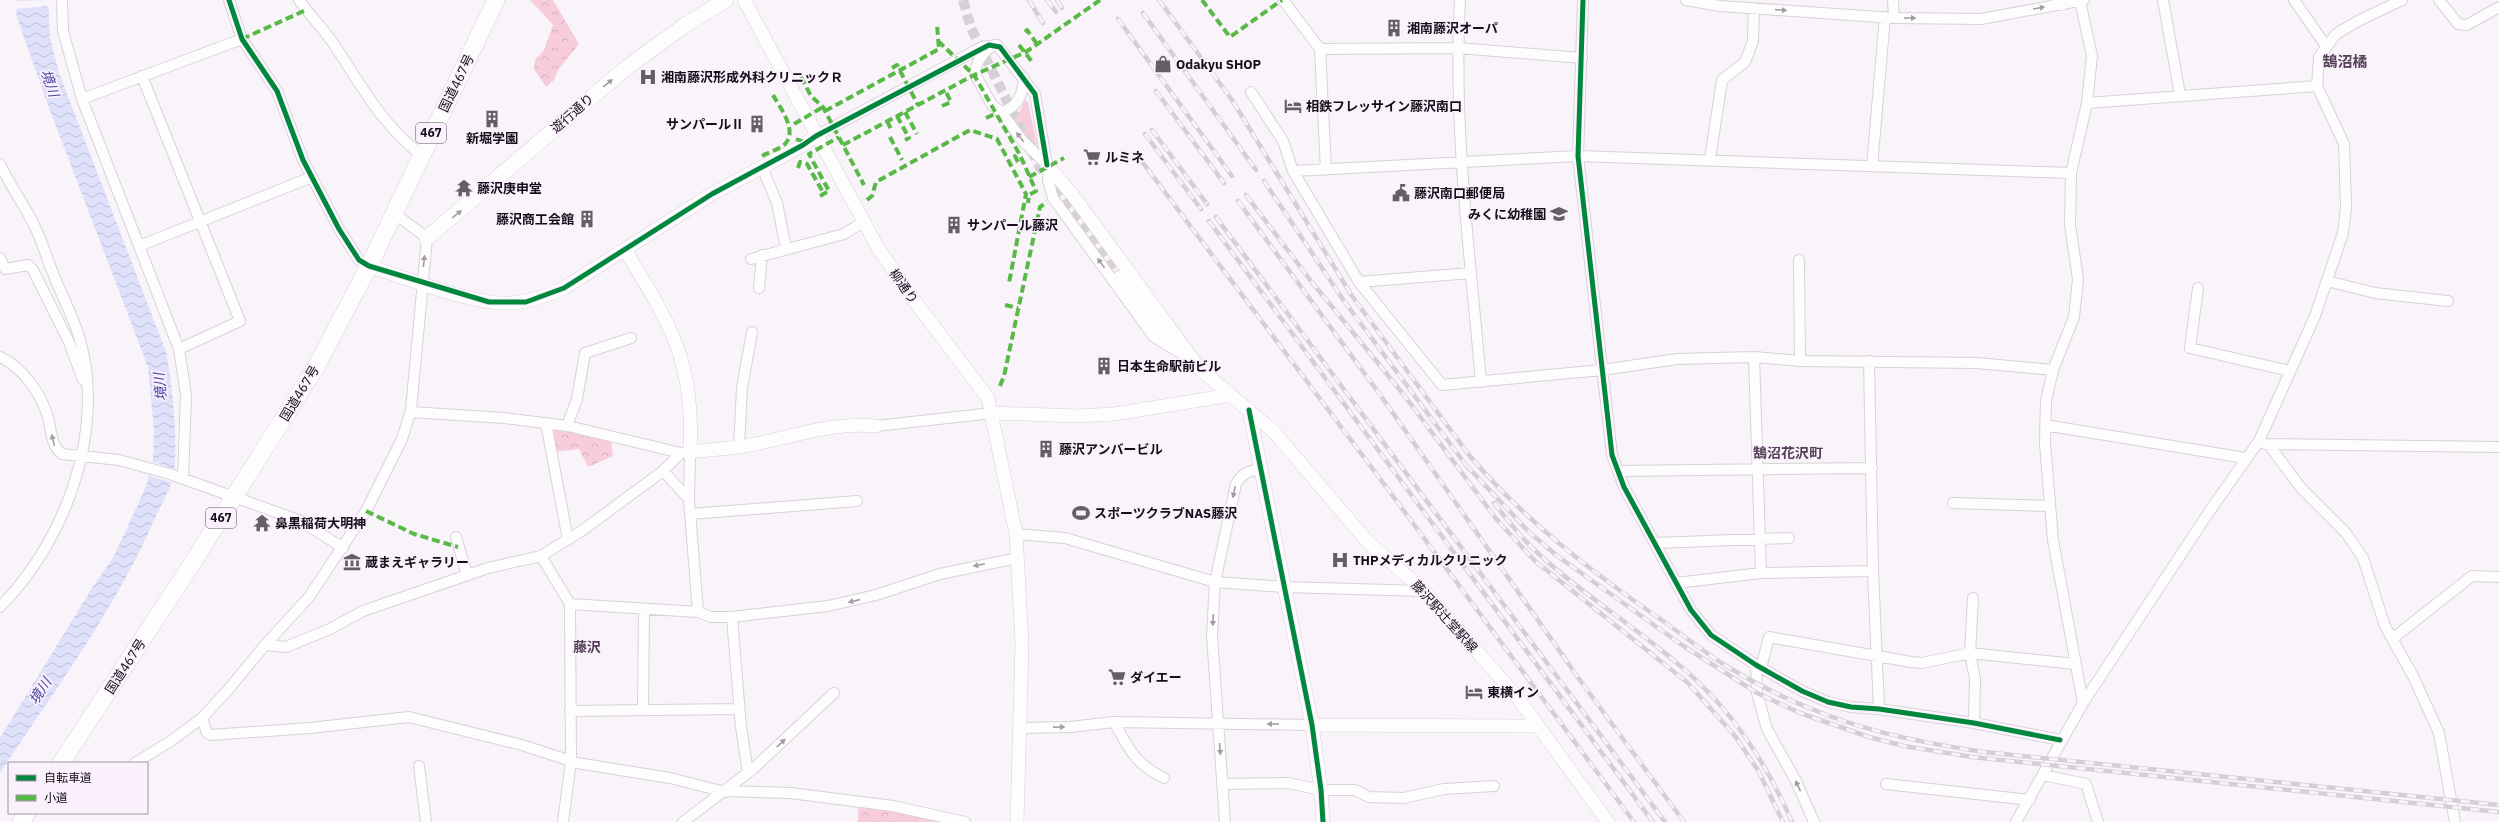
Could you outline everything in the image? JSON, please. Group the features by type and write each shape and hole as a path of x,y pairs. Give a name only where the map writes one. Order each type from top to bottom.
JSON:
{"highway":[{"name":"国道467号","path":"62,762 235,498 316,367 369,266 494,0"}],"main road":[{"name":"遊行通り","path":"427,238 626,68 688,23 726,0"}],"street":[{"path":"62,0 63,31 82,99 179,349 186,395 183,478"},
{"path":"229,0 242,39 277,91 303,160 359,260 369,266 422,283 490,302 526,302 564,288 696,204 804,145 814,132 982,46 994,45 1000,47 1032,89 1036,99 1048,166 1048,180 1053,198 1154,337 1194,361"},
{"path":"299,0 334,44 384,121 399,138 421,155"},
{"path":"744,0 814,132"},
{"path":"1283,0 1320,49 1326,170"},
{"path":"1460,0 1458,48 1461,162 1481,382"},
{"path":"1583,0 1578,156 1612,455 1624,488 1691,610 1711,635 1758,667 1802,691 1828,702 1851,707 1879,708 1974,723 2058,745"},
{"path":"1686,0 1720,6 1750,5 1889,17 1981,19 2059,2 2082,0 2092,56 2086,103 2071,173 2070,224 2078,279 2074,317 2053,370 2046,401 2045,425 2049,506 2075,664 2083,703"},
{"path":"1872,166 1889,17 1893,0"},
{"path":"2163,0 2180,95"},
{"path":"2294,0 2326,46"},
{"path":"2016,822 2030,800 2058,745 2083,703 2245,458 2264,443 2290,372 2315,316 2343,233 2346,207 2344,144 2317,86 2319,57 2336,34 2358,21 2402,0"},
{"path":"2439,0 2458,24 2467,25 2499,7"},
{"path":"1710,159 1722,80 1745,62 1753,41 1750,5"},
{"path":"82,99 242,39"},
{"path":"994,45 982,56 975,71 990,102 1002,112 1022,140 1048,166"},
{"path":"1320,49 1458,48 1582,58"},
{"path":"142,76 240,321 179,349"},
{"path":"1002,112 1008,111 1018,102 1023,87 1024,78"},
{"path":"2086,103 2317,86"},
{"path":"1251,92 1283,141 1293,171 1359,282 1442,385 1602,370 1677,359 1754,357 1800,361 1977,363 2053,370"},
{"name":"柳通り","path":"814,132 863,222 916,303 985,392 992,413 1016,534 1018,558 1022,644 1017,822"},
{"path":"1293,171 1578,156 1710,159 2071,173"},
{"path":"0,164 8,182 35,226 80,340 86,389 86,431 83,456 48,545 20,585 0,607"},
{"name":"藤沢駅辻堂駅線","path":"1048,166 1072,194 1194,361 1230,395 1282,440 1366,541 1424,591 1516,697 1608,822"},
{"path":"762,167 777,203 786,248"},
{"path":"139,246 312,177"},
{"path":"137,762 171,741 202,718 309,597 343,548 387,470 402,439 411,412 427,238 394,213"},
{"path":"750,259 786,248 844,234 863,222"},
{"path":"624,250 661,310 681,355 690,403 685,452 698,612"},
{"path":"759,288 762,256"},
{"path":"0,258 4,269 28,265 33,270 69,342 86,389"},
{"path":"1799,260 1800,361"},
{"path":"1359,282 1471,273"},
{"path":"1119,276 1172,348"},
{"path":"2327,281 2375,293 2448,301"},
{"path":"2198,288 2190,348 2290,372"},
{"path":"739,447 739,409 752,332"},
{"path":"567,426 577,398 585,353 631,338"},
{"path":"0,356 16,367 39,395 47,414 56,449 69,456 83,456 143,465 183,478 301,521 343,548"},
{"path":"1754,357 1761,573"},
{"path":"1869,361 1873,571 1879,708"},
{"path":"411,412 504,418 567,426 685,452 739,447 806,433 858,425 876,426 992,413 1078,416 1114,414 1230,395"},
{"path":"1249,410 1312,725 1321,790 1323,822"},
{"path":"546,423 568,540"},
{"path":"2045,425 2245,458"},
{"path":"2264,443 2499,447"},
{"path":"2264,443 2301,488 2334,520 2354,544 2365,565 2385,626 2430,709 2439,733 2455,822"},
{"path":"265,645 286,647 330,630 363,611 488,568 541,556 568,540 663,471 685,452"},
{"path":"1618,471 1872,468"},
{"path":"1225,822 1212,635 1215,582 1236,484 1241,476 1247,472 1261,469"},
{"path":"663,471 689,499"},
{"path":"690,514 857,501"},
{"path":"1953,503 2049,506"},
{"path":"1016,534 1065,538 1215,582 1284,587 1424,591"},
{"path":"456,537 467,575"},
{"path":"1655,543 1789,538"},
{"path":"541,556 570,604 571,762 563,822"},
{"path":"570,604 698,612 711,617 732,617 828,606 856,600 940,574 1018,558"},
{"path":"1676,582 1761,573 1873,571"},
{"path":"2392,639 2472,576 2499,577"},
{"path":"1973,598 1970,653 1975,679 1974,723"},
{"path":"643,710 644,609"},
{"path":"732,617 739,709 750,771"},
{"path":"1814,822 1796,781 1767,729 1757,693 1758,667 1769,636 1922,663 1970,653 2075,664"},
{"path":"683,822 726,791 750,771 834,693"},
{"path":"570,711 739,709"},
{"path":"202,718 207,733 211,735 288,730 409,717 522,745 571,762 670,778 726,791 790,793 893,806 965,822"},
{"path":"1020,728 1070,727 1114,722 1538,726"},
{"path":"1114,722 1136,760 1148,770 1164,778"},
{"path":"419,766 426,822"},
{"path":"2043,775 2086,784 2098,822"},
{"path":"1222,784 1288,783 1321,790 1355,790 1368,797 1404,798 1444,789 1494,786"},
{"path":"1886,784 2030,800"}],"green space":[{"path":"530,0 553,0 579,44 558,70 554,80 546,87 534,69 535,60 544,50 553,25"},
{"path":"1025,100 1028,102 1037,145 1034,147 1011,117 1020,111"},
{"path":"552,430 577,432 611,441 613,456 588,467 579,449 555,452"},
{"path":"858,808 893,811 937,822 858,822"}],"water":[{"name":"境川","path":"15,0 48,0 50,38 59,73 166,352 173,398 175,454 172,481 168,491 121,586 83,650 0,773 0,738 92,588 113,558 139,502 147,484 153,458 154,430 148,367 48,105 17,18"}],"pier":[{"path":"50,0 50,6 14,9 13,1"},
{"path":"150,461 175,469 173,483 147,475"}],"tunnel":[{"path":"963,0 971,28 1040,168 1119,276"}],"railway":[{"path":"1029,0 1043,23"},
{"path":"1047,0 1056,12"},
{"path":"1057,0 1062,8"},
{"path":"1159,0 1232,100 1352,296 1469,455 1513,502 1560,544 1611,584 1728,667 1752,681 1801,705 1846,722 1904,738 1944,746 1984,752 2499,805"},
{"path":"1143,13 1256,170"},
{"path":"1118,19 1232,176"},
{"path":"1156,91 1224,183"},
{"path":"1152,130 1207,204"},
{"path":"1145,134 1201,209"},
{"path":"1137,155 1381,480 1634,822"},
{"path":"1264,181 1344,301 1469,469"},
{"path":"1246,195 1311,281 1404,395 1497,520 1535,561 1688,683 1735,736 1759,772 1783,822"},
{"path":"1238,201 1381,396 1582,683 1684,822"},
{"path":"1216,217 1665,822"},
{"path":"1209,221 1653,822"},
{"path":"1466,465 1528,531 1556,555 1682,645 1757,693 1800,713 1869,737 1904,746 1972,757 2499,812"},
{"path":"1494,503 1535,551 1581,589 1680,665 1713,697 1727,713 1752,748 1774,784 1792,822"}],"marked path":[{"path":"843,145 974,75 1026,52 1100,0"},
{"path":"1202,0 1230,37 1282,0"},
{"path":"242,39 306,10"},
{"path":"825,111 939,49 937,25"},
{"path":"1025,32 1027,30 1037,44"},
{"path":"938,41 974,75 1020,155 1036,191 1029,195 1028,203"},
{"path":"1019,45 1033,63"},
{"path":"892,68 897,65 918,105"},
{"path":"801,77 811,96 823,107 864,185"},
{"path":"942,106 951,102 945,90"},
{"path":"762,156 783,146 789,138 789,126 773,95"},
{"path":"794,124 823,107"},
{"path":"905,112 917,134"},
{"path":"986,118 995,114"},
{"path":"897,116 909,138 905,140"},
{"path":"887,121 891,129"},
{"path":"867,200 872,196 876,182 970,130 997,139 1026,194 1009,283"},
{"path":"820,196 829,191 809,154 839,137"},
{"path":"890,137 902,160"},
{"path":"796,139 809,144"},
{"path":"1018,162 1015,156 1019,154"},
{"path":"1029,177 1064,158"},
{"path":"798,168 800,162 807,164 824,194"},
{"path":"1000,386 1004,376 1040,207 1047,202"},
{"path":"1005,305 1018,308"},
{"path":"366,511 414,534 458,547"}],"cycle path":[{"path":"229,0 242,39 277,91 303,160 339,229 359,260 369,266 489,302 526,302 564,288 712,194 803,145 816,136 989,45 1000,47 1035,94 1047,165"},
{"path":"1583,0 1578,156 1612,455 1624,487 1691,610 1711,635 1756,665 1802,691 1828,702 1851,707 1879,709 1974,723 2060,740"},
{"path":"1249,410 1312,725 1321,790 1323,822"}],"place":[{"name":"湘南藤沢オーパ","path":"1394,28"},
{"name":"Odakyu SHOP","path":"1163,64"},
{"name":"湘南藤沢形成外科クリニックＲ","path":"648,77"},
{"name":"相鉄フレッサイン藤沢南口","path":"1293,106"},
{"name":"新堀学園","path":"492,119"},
{"name":"サンパールⅡ","path":"757,124"},
{"name":"ルミネ","path":"1092,157"},
{"name":"藤沢庚申堂","path":"464,188"},
{"name":"藤沢南口郵便局","path":"1401,193"},
{"name":"みくに幼稚園","path":"1559,214"},
{"name":"藤沢商工会館","path":"587,219"},
{"name":"サンパール藤沢","path":"954,225"},
{"name":"日本生命駅前ビル","path":"1104,366"},
{"name":"藤沢アンバービル","path":"1046,449"},
{"name":"スポーツクラブNAS藤沢","path":"1081,513"},
{"name":"鼻黒稲荷大明神","path":"262,523"},
{"name":"THPメディカルクリニック","path":"1340,560"},
{"name":"蔵まえギャラリー","path":"352,562"},
{"name":"ダイエー","path":"1117,677"},
{"name":"東横イン","path":"1474,692"}],"district":[{"name":"鵠沼橘","path":"2345,62"},
{"name":"鵠沼花沢町","path":"1788,453"},
{"name":"藤沢","path":"587,647"}]}
